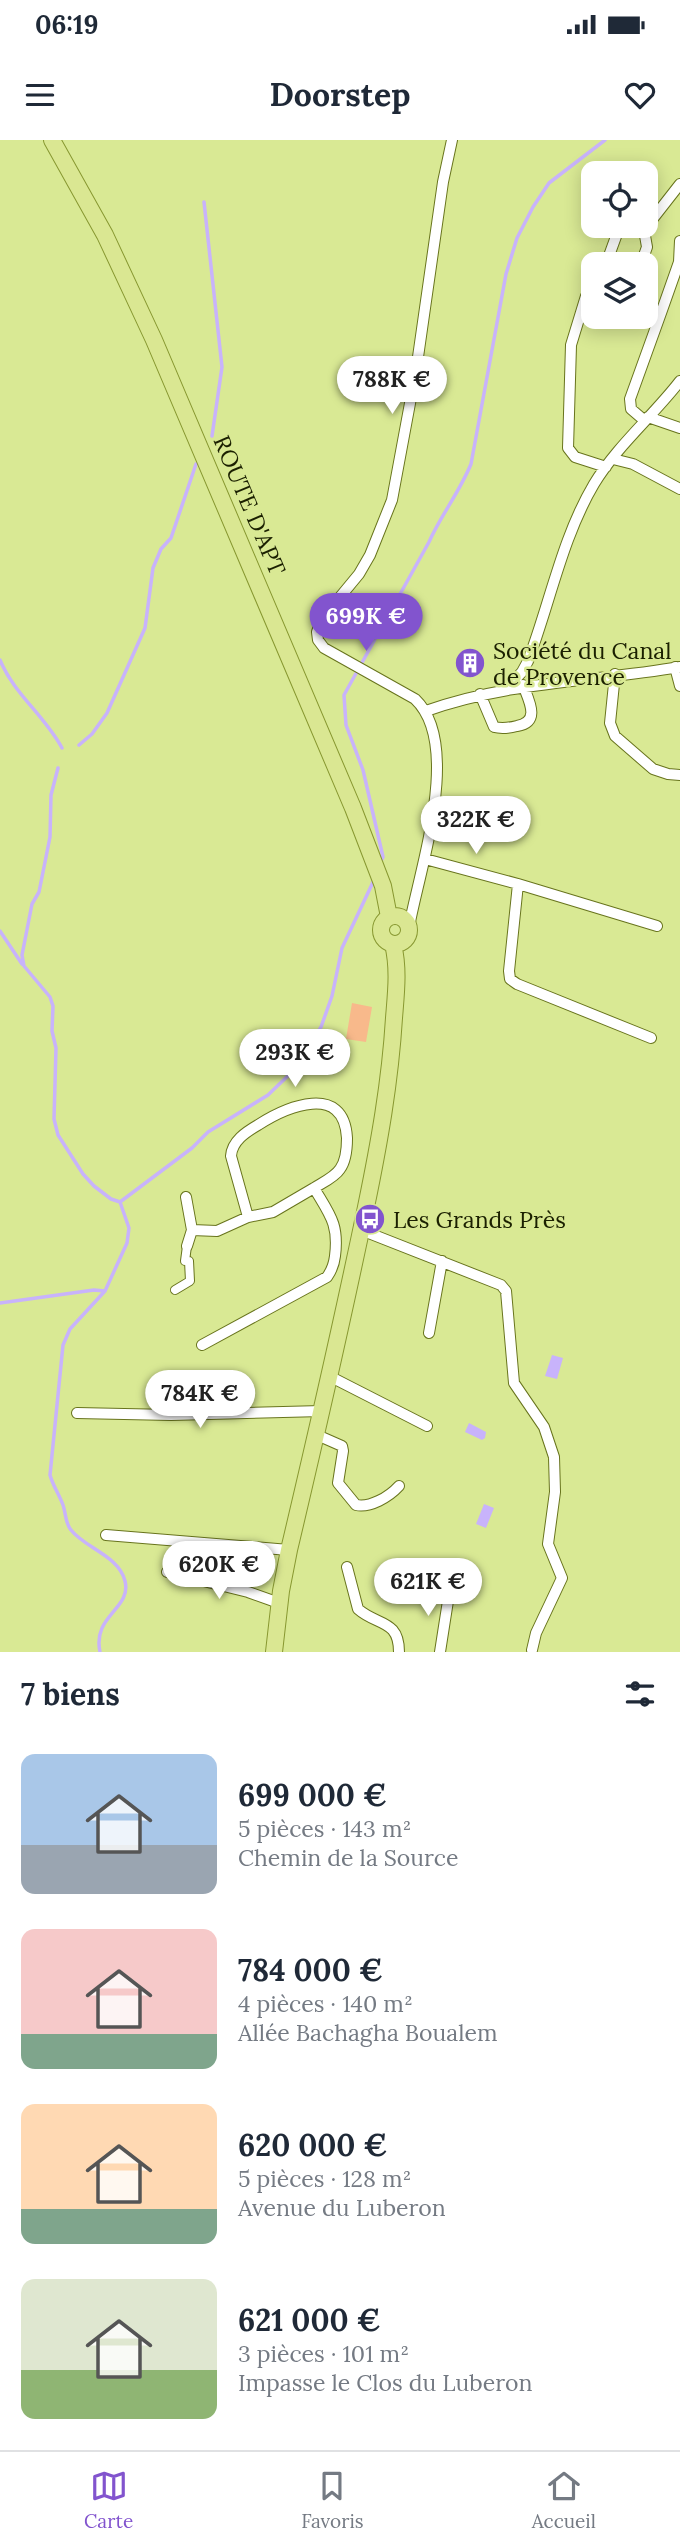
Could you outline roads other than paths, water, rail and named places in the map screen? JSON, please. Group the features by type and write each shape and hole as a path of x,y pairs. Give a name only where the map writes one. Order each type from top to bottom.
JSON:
{"main road":[{"name":"ROUTE D'APT","path":"52,140 100,225 154,340 323,735 384,892 403,917"},
{"path":"403,917 408,937 398,944 388,942 382,934 383,923 403,917"},
{"path":"274,1652 279,1603 289,1550 351,1286 386,1103 391,1068 398,944"}],"street":[{"path":"403,917 425,859 433,825 436,786 434,740 426,711 415,699 386,681 332,653 320,644 317,632 323,617 353,584 370,555 392,500 416,371 443,182 452,140"},
{"path":"645,252 647,246 644,230 680,184"},
{"path":"680,241 680,260 630,399 631,409 646,419 680,428"},
{"path":"581,312 571,345 570,453 575,457 609,463 633,464 680,489"},
{"path":"506,689 528,661 570,538 589,495 609,463 680,381"},
{"path":"426,711 480,694 523,685 677,667 680,686"},
{"path":"615,674 610,723 614,736 653,769 680,775"},
{"path":"480,694 494,727 511,728 526,724 532,714 523,685"},
{"path":"425,859 657,926"},
{"path":"519,884 509,971 512,981 651,1038"},
{"path":"192,1230 217,1231 248,1217 276,1211 341,1168 346,1152 346,1130 342,1118 332,1109 322,1105 303,1104 277,1113 248,1130 232,1148 231,1156 248,1217"},
{"path":"202,1345 321,1280 332,1271 338,1236 333,1221 314,1188"},
{"path":"175,1290 190,1281 189,1261 185,1261 192,1230 187,1197"},
{"path":"338,1236 360,1236 442,1261 505,1289 514,1383 544,1427 554,1457 555,1492 548,1544 562,1578 536,1633 532,1650"},
{"path":"429,1334 442,1261"},
{"path":"332,1271 351,1286"},
{"path":"331,1377 427,1426"},
{"path":"77,1413 177,1415 323,1411"},
{"path":"317,1435 342,1447 338,1483 356,1505 363,1506 388,1497 399,1486"},
{"path":"106,1535 289,1550"},
{"path":"347,1567 358,1608 392,1628 398,1637 399,1652"},
{"path":"167,1572 248,1592 279,1603"},
{"path":"440,1652 442,1624 450,1588"}],"waterway":[{"path":"380,863 383,857 363,770 346,725 344,695 471,464 506,274 517,238 549,183 605,140"},
{"path":"204,202 222,367 212,436"},
{"path":"79,745 92,734 107,713 145,628 153,568 161,549 171,538 196,464"},
{"path":"0,660 13,684 62,748"},
{"path":"58,768 51,795 50,837 22,955 24,966 50,997 53,1006 52,1031 56,1048 54,1119 58,1135 94,1186 111,1199 120,1202"},
{"path":"100,1652 99,1639 102,1629 123,1599 125,1581 116,1565 71,1530 50,1475 63,1345 70,1329 105,1291 127,1243 129,1228 120,1202 192,1148 208,1132 268,1095 294,1070 321,1027 332,996 342,948 374,880"},
{"path":"0,931 22,964"},
{"path":"0,1303 94,1290 105,1291"}],"place":[{"name":"Société du Canal de Provence","path":"470,663"},
{"name":"Les Grands Près","path":"370,1219"}]}
